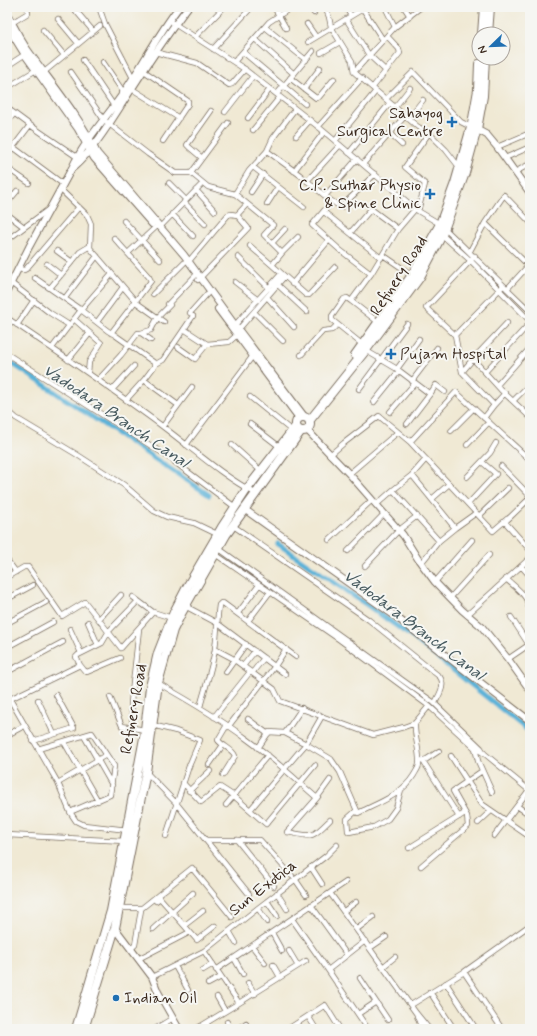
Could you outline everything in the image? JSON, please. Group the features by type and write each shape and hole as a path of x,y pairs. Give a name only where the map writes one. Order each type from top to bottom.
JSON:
{"main road":[{"path":"483,26 484,7"},
{"path":"489,26 490,7"},
{"name":"Refinery Road","path":"474,128 480,66"},
{"name":"Refinery Road","path":"84,1029 128,841 152,725 158,653 172,618 181,609 216,551 221,533 232,525 247,489 280,447 302,424 420,277 441,229 462,169 483,96 485,66"},
{"name":"Refinery Road","path":"364,348 378,322 412,275 441,229"},
{"name":"Refinery Road","path":"142,771 145,730 155,681 174,630 187,587 221,533 240,508 255,494 302,424"},
{"name":"Refinery Road","path":"76,1029 91,994 115,928 128,841"}],"street":[{"path":"9,25 28,13 27,7"},
{"path":"99,7 105,24 133,78"},
{"path":"72,168 94,145 114,106 124,93 168,20 179,7"},
{"path":"7,291 85,143 107,122 132,89 174,24 188,7"},
{"path":"195,37 224,7"},
{"path":"274,7 286,28"},
{"path":"234,62 269,22 292,7"},
{"path":"310,7 314,13"},
{"path":"325,7 331,27 352,61 354,72 418,127 429,133 462,169"},
{"path":"346,7 351,16"},
{"path":"385,7 395,27"},
{"path":"404,7 410,16"},
{"path":"354,72 395,27 421,7"},
{"path":"308,42 365,8 383,40"},
{"path":"213,49 249,10"},
{"path":"76,11 93,31"},
{"path":"7,14 9,25 78,129 89,151 158,227"},
{"path":"58,18 78,44"},
{"path":"346,19 369,55 386,71"},
{"path":"168,20 245,69 310,120 417,210 470,251 530,311"},
{"path":"307,24 316,37"},
{"path":"13,84 40,72 100,26"},
{"path":"265,27 306,60"},
{"path":"43,30 64,55"},
{"path":"335,141 400,54 400,51 387,36"},
{"path":"254,38 294,74"},
{"path":"321,53 340,42"},
{"path":"253,130 290,78 313,51"},
{"path":"155,52 197,64 229,86 245,69"},
{"path":"243,52 304,104"},
{"path":"7,66 27,53"},
{"path":"83,60 114,106"},
{"path":"103,62 124,93"},
{"path":"304,89 320,68"},
{"path":"144,71 187,100 188,104 163,141"},
{"path":"40,72 90,137 98,153 187,261 302,424"},
{"path":"71,72 107,122 175,173 192,173 208,186 235,194 273,225 264,235 282,253"},
{"path":"386,99 414,72 462,122 484,132 498,147 529,191"},
{"path":"225,112 253,76"},
{"path":"290,78 314,97 318,98 334,79"},
{"path":"318,127 362,78"},
{"path":"394,107 410,88"},
{"path":"132,89 179,118"},
{"path":"248,118 270,89"},
{"path":"363,164 423,100"},
{"path":"349,153 390,103"},
{"path":"7,108 77,157"},
{"path":"235,194 253,167 268,151 274,138 295,109"},
{"path":"202,158 189,148 188,145 211,111"},
{"path":"7,122 14,114"},
{"path":"296,136 310,120"},
{"path":"192,173 228,123"},
{"path":"7,155 30,125"},
{"path":"294,170 324,132"},
{"path":"351,301 371,274 398,229 417,210 425,184 405,167 429,133"},
{"path":"498,147 530,133"},
{"path":"390,134 402,146"},
{"path":"307,181 340,145"},
{"path":"13,147 61,187 87,214 91,224 90,248 135,300 164,322"},
{"path":"505,158 530,147"},
{"path":"268,151 341,207 375,174"},
{"path":"325,196 357,159"},
{"path":"515,172 530,164"},
{"path":"253,167 304,207"},
{"path":"7,168 29,183"},
{"path":"251,192 263,174"},
{"path":"169,183 205,224"},
{"path":"128,253 158,227 204,183"},
{"path":"268,204 278,187"},
{"path":"196,190 215,211"},
{"path":"7,203 17,191"},
{"path":"470,251 486,222 504,195 530,222"},
{"path":"330,200 324,212 312,225 371,274"},
{"path":"237,215 247,204"},
{"path":"18,269 26,269 79,207"},
{"path":"7,240 50,208"},
{"path":"350,234 371,209 398,229"},
{"path":"324,212 350,234 412,275"},
{"path":"7,214 24,227"},
{"path":"172,214 193,236"},
{"path":"98,380 138,333 151,330 158,317 169,305 248,228 237,215 228,215 187,261 153,294"},
{"path":"124,221 160,260"},
{"path":"455,335 499,290 505,287 529,266 486,222"},
{"path":"272,243 285,229"},
{"path":"441,229 530,322 485,372"},
{"path":"272,265 298,237"},
{"path":"111,333 150,281 149,277 114,238"},
{"path":"292,284 329,240"},
{"path":"50,288 80,252 90,246"},
{"path":"250,246 306,295 309,295 335,267"},
{"path":"57,251 72,262"},
{"path":"65,298 97,256"},
{"path":"475,256 471,262 426,308 455,335 462,372 494,405"},
{"path":"238,257 269,288"},
{"path":"47,264 61,275"},
{"path":"52,348 74,318 112,274"},
{"path":"237,331 278,285 283,275"},
{"path":"184,329 207,344 229,342 258,300 283,275"},
{"path":"35,278 156,364"},
{"path":"198,278 207,294 237,331 252,357 302,424 384,514 435,582 467,615 482,627 508,659 530,690"},
{"path":"235,282 258,300"},
{"path":"11,283 50,313 70,325"},
{"path":"278,285 307,312"},
{"path":"97,322 123,287"},
{"path":"126,400 156,364 163,360 207,294"},
{"path":"267,297 294,327"},
{"path":"378,322 348,298 344,299 332,316 332,321 364,348 398,370 430,394"},
{"path":"18,325 34,300"},
{"path":"254,312 283,341"},
{"path":"7,318 162,426 214,468 255,494"},
{"path":"74,318 101,342 89,362 88,373"},
{"path":"462,372 507,323"},
{"path":"301,355 323,331 332,330 336,324"},
{"path":"359,389 407,324"},
{"path":"68,360 90,333"},
{"path":"141,333 151,340"},
{"path":"374,402 420,339"},
{"path":"178,347 195,359 207,344"},
{"path":"390,412 414,382 437,348"},
{"path":"497,386 530,348"},
{"path":"7,354 164,454 402,620 530,721"},
{"path":"186,445 252,357"},
{"path":"473,359 497,386 530,417"},
{"path":"112,390 134,366"},
{"path":"144,380 178,405"},
{"path":"513,401 530,384"},
{"path":"407,424 436,385 445,392"},
{"path":"162,426 192,387"},
{"path":"410,442 456,392 530,460"},
{"path":"484,418 505,393"},
{"path":"250,397 302,424"},
{"path":"450,431 474,408"},
{"path":"7,410 16,418 124,486 154,511 167,517 194,523 221,533"},
{"path":"330,455 379,416 410,442 493,532 530,497 501,466"},
{"path":"467,445 489,422"},
{"path":"250,424 280,447"},
{"path":"349,474 398,432"},
{"path":"467,477 492,452 496,443"},
{"path":"232,445 261,471"},
{"path":"329,540 374,503 412,475 426,459"},
{"path":"468,504 496,474 482,462"},
{"path":"412,475 454,528"},
{"path":"432,499 449,484"},
{"path":"421,563 439,541 454,528 477,514 508,488"},
{"path":"393,490 439,541"},
{"path":"348,551 384,514"},
{"path":"365,566 398,531 417,516"},
{"path":"507,519 505,522 530,550"},
{"path":"232,525 369,620 440,677 443,683 435,703"},
{"path":"435,582 472,540"},
{"path":"526,545 530,541"},
{"path":"216,551 435,703 481,748 485,754"},
{"path":"216,551 259,584 340,640 429,706 475,748 485,754 529,791 494,836"},
{"path":"450,598 489,555"},
{"path":"467,615 530,558"},
{"path":"7,560 16,572"},
{"path":"521,566 530,576"},
{"path":"7,577 24,567 29,569 62,616 85,602 121,648 153,612"},
{"path":"506,579 515,586 527,600 527,605 530,610"},
{"path":"238,613 259,584"},
{"path":"7,599 33,585"},
{"path":"248,621 270,592"},
{"path":"99,619 121,595"},
{"path":"133,597 153,612 172,618"},
{"path":"120,658 87,672 80,665 76,657 102,643 109,631 138,601"},
{"path":"7,623 46,602"},
{"path":"200,707 215,649 219,605 221,603 238,613 296,657"},
{"path":"181,609 217,623 285,674"},
{"path":"508,659 529,644 511,617"},
{"path":"7,647 53,622"},
{"path":"88,622 98,645"},
{"path":"70,629 81,653"},
{"path":"133,728 131,702 139,629"},
{"path":"7,672 64,642"},
{"path":"226,672 246,644"},
{"path":"215,649 235,660 274,689 280,701 373,735 404,728 415,723 429,706"},
{"path":"222,775 235,756 234,753 218,741 218,738 276,666 286,649"},
{"path":"243,666 255,651"},
{"path":"214,717 264,658"},
{"path":"80,665 8,696 58,783 74,819 80,824 130,831"},
{"path":"524,682 530,677"},
{"path":"155,681 200,707 228,726 268,755 317,798"},
{"path":"33,741 74,728 56,695"},
{"path":"110,697 121,726 145,730"},
{"path":"38,700 54,734"},
{"path":"284,733 302,708"},
{"path":"250,810 306,744 322,716"},
{"path":"248,719 268,734"},
{"path":"415,723 414,733 421,761 458,817"},
{"path":"152,725 176,731 200,740 183,783 166,836"},
{"path":"7,735 24,726"},
{"path":"258,748 269,732 284,733 306,744 330,759 340,772 356,811"},
{"path":"38,749 92,733 114,766 110,796 70,812"},
{"path":"84,736 112,785"},
{"path":"64,742 98,800"},
{"path":"209,764 223,745"},
{"path":"475,748 476,757 492,792"},
{"path":"402,788 393,813 380,824 348,831 347,819 356,811 358,813 397,793 402,788 411,780 421,761 439,751"},
{"path":"58,783 106,755"},
{"path":"226,805 268,755"},
{"path":"451,756 480,802 530,837"},
{"path":"183,783 201,802 220,786 234,796 266,824 315,765"},
{"path":"142,771 176,803 249,894"},
{"path":"189,791 210,771"},
{"path":"421,866 469,825 468,817 453,791 482,771"},
{"path":"330,780 317,798 287,832 309,836 313,835 330,820"},
{"path":"517,806 530,815"},
{"path":"478,823 491,811"},
{"path":"409,848 465,813"},
{"path":"7,835 128,841"},
{"path":"205,840 260,840 294,878 306,895"},
{"path":"237,840 274,886"},
{"name":"Sun Exotica","path":"152,977 204,951 337,845"},
{"path":"311,867 322,884"},
{"path":"118,909 142,908 192,868 232,917"},
{"path":"216,970 346,882"},
{"path":"153,929 193,893"},
{"path":"277,893 287,909"},
{"path":"330,893 429,1029"},
{"path":"118,909 140,910 147,908 160,898 198,940 215,926"},
{"path":"267,901 277,916"},
{"path":"344,911 356,902"},
{"path":"311,905 347,955"},
{"path":"258,908 268,922"},
{"path":"131,949 135,945 140,910"},
{"path":"185,925 203,911"},
{"path":"356,929 373,917"},
{"path":"292,919 368,1029"},
{"path":"411,1006 430,992 464,972 530,925"},
{"path":"115,928 152,977 158,992 179,1029"},
{"path":"229,931 236,943"},
{"path":"138,959 190,932"},
{"path":"272,933 282,951"},
{"path":"370,948 386,937"},
{"path":"328,970 365,941"},
{"path":"252,946 265,963"},
{"path":"204,951 239,1004"},
{"path":"289,951 298,966"},
{"path":"384,966 395,957"},
{"path":"234,958 243,974"},
{"path":"196,1029 239,1004 306,961"},
{"path":"203,970 213,964"},
{"path":"273,965 280,977"},
{"path":"175,966 188,990"},
{"path":"464,972 502,1029"},
{"path":"208,984 221,977"},
{"path":"360,978 388,1020"},
{"path":"248,983 255,994"},
{"path":"446,983 476,1029"},
{"path":"430,992 454,1029"},
{"path":"216,998 225,1012"},
{"path":"358,1014 376,1002"},
{"path":"290,1028 325,1005 340,1029"},
{"path":"416,1013 422,1029"},
{"path":"308,1016 316,1029"},
{"path":"155,1029 173,1018"},
{"path":"227,1022 231,1029"},
{"path":"206,1023 210,1029"},
{"path":"237,1029 246,1023"}],"waterway":[{"name":"Vadodara Branch Canal","path":"7,360 209,495"},
{"name":"Vadodara Branch Canal","path":"278,544 415,639 530,732"}],"place":[{"name":"Sahayog Surgical Centre","path":"452,122"},
{"name":"C.P. Suthar Physio & Spine Clinic","path":"430,194"},
{"name":"Pujam Hospital","path":"391,354"},
{"name":"Indian Oil","path":"116,998"}]}
